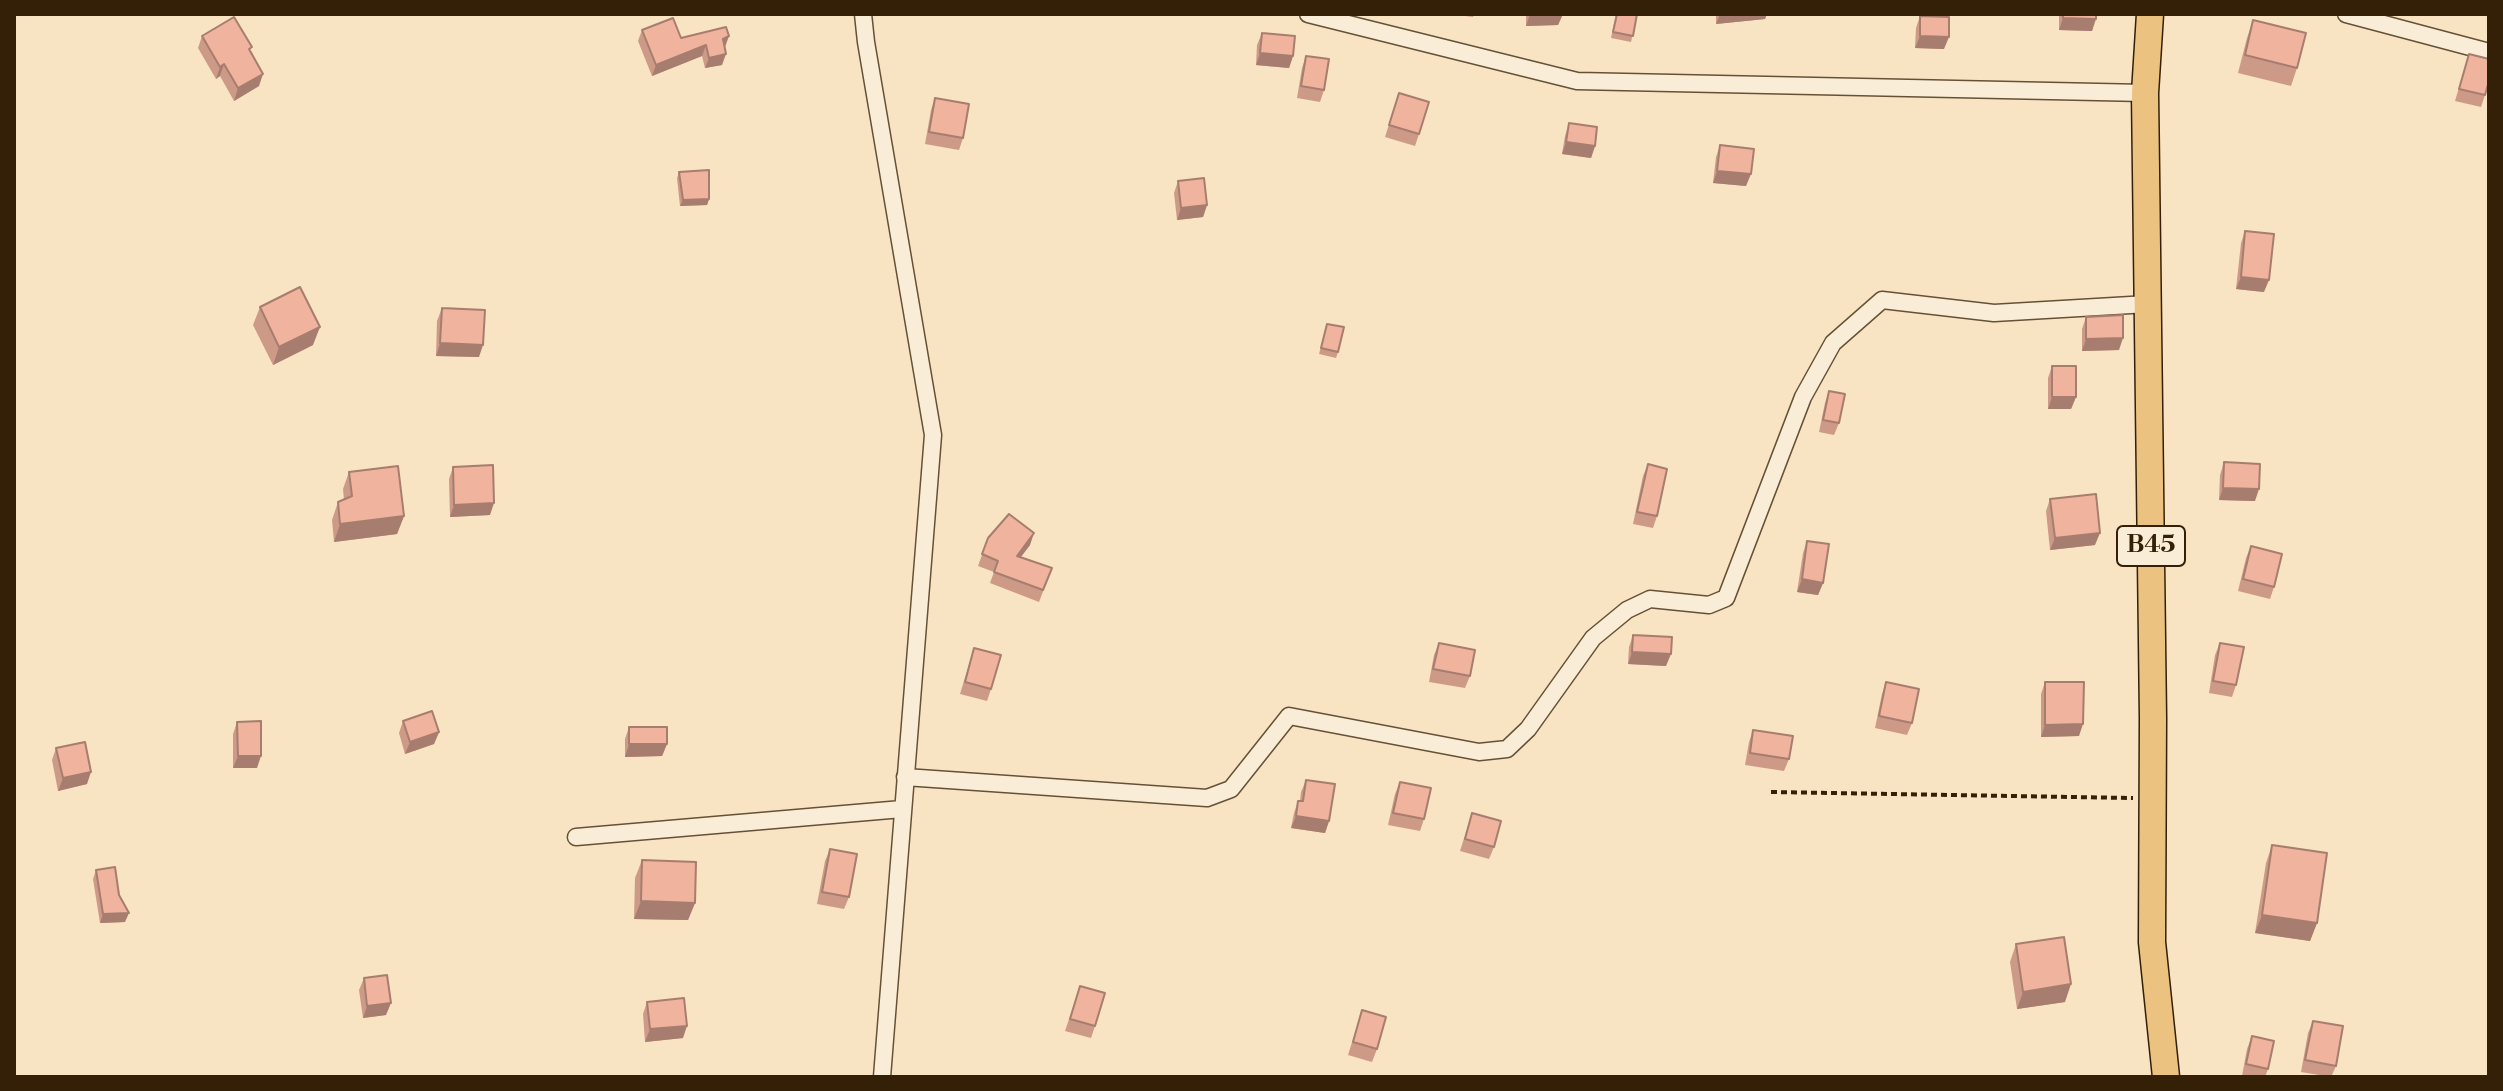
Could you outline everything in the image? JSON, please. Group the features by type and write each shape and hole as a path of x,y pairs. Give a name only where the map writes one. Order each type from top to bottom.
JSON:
{"main road":[{"name":"B45","path":"2150,14 2145,93 2153,718 2152,942 2166,1077"}],"street":[{"path":"863,14 933,435 882,1077"},
{"path":"1308,14 1577,81 2145,93"},
{"path":"2346,14 2489,52"},
{"path":"905,777 1207,798 1231,789 1289,716 1479,752 1507,749 1528,729 1593,638 1627,610 1650,599 1709,605 1726,598 1803,397 1833,343 1882,300 1994,313 2148,304"},
{"path":"576,837 902,809"}],"path":[{"path":"1771,792 2151,798"}],"building":[{"path":"1617,14 1637,14 1633,36 1613,32"},
{"path":"2063,14 2096,14 2096,19 2063,18"},
{"path":"1920,16 1949,17 1949,37 1920,36"},
{"path":"234,17 252,47 249,49 263,74 238,88 224,64 220,67 202,36"},
{"path":"673,18 681,38 726,27 729,36 723,39 726,54 709,58 706,45 656,65 642,30"},
{"path":"2253,20 2306,33 2297,68 2245,55"},
{"path":"1262,33 1295,36 1293,56 1260,53"},
{"path":"2469,54 2489,59 2489,81 2485,95 2459,89"},
{"path":"1306,56 1329,59 1324,90 1301,86"},
{"path":"1399,93 1429,102 1419,134 1389,125"},
{"path":"935,98 969,104 963,138 929,132"},
{"path":"1569,123 1597,127 1595,146 1566,142"},
{"path":"1720,145 1754,149 1751,174 1717,171"},
{"path":"709,170 709,199 683,200 679,172"},
{"path":"1204,178 1207,205 1181,208 1178,181"},
{"path":"2245,231 2274,234 2269,280 2241,277"},
{"path":"300,287 320,327 279,347 260,307"},
{"path":"442,308 485,310 483,345 440,343"},
{"path":"2123,315 2123,338 2086,339 2086,317"},
{"path":"1327,324 1344,327 1338,352 1321,348"},
{"path":"2052,366 2076,366 2076,397 2052,397"},
{"path":"1829,391 1845,394 1839,423 1823,420"},
{"path":"2224,462 2260,464 2259,489 2223,488"},
{"path":"1648,464 1667,469 1657,516 1637,512"},
{"path":"493,465 494,503 454,505 453,467"},
{"path":"398,466 404,516 340,524 338,502 352,496 349,472"},
{"path":"2096,494 2100,533 2055,538 2050,499"},
{"path":"1009,514 1034,533 1017,556 1052,568 1043,590 994,572 998,561 982,554 988,538"},
{"path":"1807,541 1829,544 1823,583 1802,579"},
{"path":"2251,546 2282,554 2274,587 2243,579"},
{"path":"1633,635 1672,637 1671,654 1632,652"},
{"path":"1439,643 1475,650 1470,676 1433,669"},
{"path":"2220,643 2244,647 2236,685 2213,681"},
{"path":"974,648 1001,655 991,689 965,682"},
{"path":"1886,682 1919,689 1912,723 1879,716"},
{"path":"2045,682 2084,682 2083,724 2045,725"},
{"path":"432,711 439,732 410,742 403,721"},
{"path":"261,721 261,756 238,756 237,722"},
{"path":"629,727 667,727 667,744 629,744"},
{"path":"1753,730 1793,736 1789,759 1750,753"},
{"path":"85,742 91,772 63,778 56,748"},
{"path":"1306,780 1335,784 1329,821 1296,816 1298,801 1303,801"},
{"path":"1400,782 1431,788 1424,819 1393,813"},
{"path":"1472,813 1501,821 1494,847 1465,839"},
{"path":"2272,845 2327,853 2317,923 2262,915"},
{"path":"830,849 857,854 849,897 822,892"},
{"path":"642,860 696,862 695,903 641,901"},
{"path":"115,867 119,895 129,913 103,914 96,870"},
{"path":"2064,937 2071,984 2023,992 2016,944"},
{"path":"387,975 391,1003 367,1006 364,978"},
{"path":"1080,986 1105,993 1095,1026 1070,1019"},
{"path":"684,998 687,1026 650,1029 647,1002"},
{"path":"1362,1010 1386,1017 1377,1049 1353,1042"},
{"path":"2313,1021 2343,1026 2336,1066 2305,1060"},
{"path":"2252,1036 2274,1041 2268,1069 2246,1064"}]}
